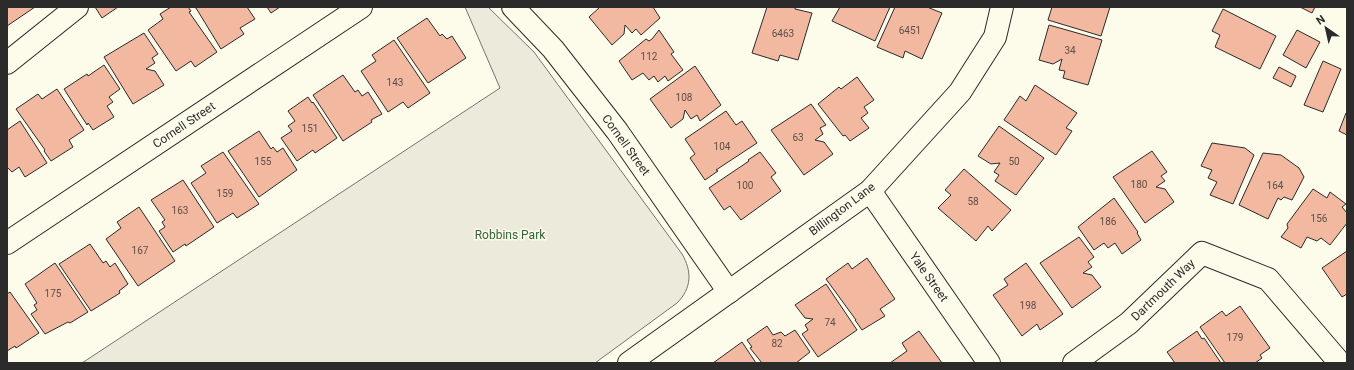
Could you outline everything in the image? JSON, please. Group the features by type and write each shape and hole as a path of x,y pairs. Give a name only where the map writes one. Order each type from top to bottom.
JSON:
{"street":[{"path":"7,63 77,7"},
{"name":"Cornell Street","path":"7,243 361,7"},
{"name":"Cornell Street","path":"513,7 553,49 617,131 729,292"},
{"name":"Billington Lane","path":"629,363 870,191 960,92 995,37 1002,7"},
{"name":"Yale Street","path":"870,191 989,363"},
{"name":"Dartmouth Way","path":"1074,363 1129,323 1202,254 1268,279 1340,363"}],"green space":[{"name":"Robbins Park","path":"465,7 488,7 534,52 682,254 688,267 689,279 686,291 677,303 595,363 82,363 500,88"}],"building":[{"path":"7,7 35,7 7,26"},
{"path":"95,7 118,7 102,18"},
{"path":"171,7 188,7 191,11 189,12 217,52 195,67 191,61 176,71 148,30 163,19 160,14"},
{"path":"193,7 247,7 255,19 240,28 244,34 221,49 196,8"},
{"path":"267,7 280,7 271,13"},
{"path":"600,7 653,7 660,18 641,35 636,29 632,33 625,25 624,34 612,45 589,17"},
{"path":"767,7 795,7 795,9 812,13 798,60 780,55 778,61 752,53"},
{"path":"840,7 890,7 875,41 832,21"},
{"path":"895,7 927,7 942,13 922,59 905,51 903,58 877,47"},
{"path":"1052,7 1110,7 1101,36 1048,20"},
{"path":"1300,7 1315,7 1312,13"},
{"path":"1223,9 1276,36 1260,69 1215,47 1220,35 1212,31"},
{"path":"427,18 440,36 442,34 447,39 452,36 466,58 428,83 397,38"},
{"path":"1049,25 1102,40 1088,85 1063,78 1065,71 1059,70 1062,59 1053,64 1039,60"},
{"path":"659,30 674,52 671,54 683,70 668,81 665,76 658,82 654,76 649,80 643,73 632,80 619,61 646,39 649,41 652,39"},
{"path":"1297,30 1320,42 1306,68 1283,55"},
{"path":"144,33 158,54 152,58 155,63 146,69 155,71 164,85 133,104 104,57"},
{"path":"394,40 430,93 408,108 403,102 388,112 361,71 376,61 372,55"},
{"path":"1323,61 1341,69 1323,112 1304,105"},
{"path":"104,65 120,89 109,97 113,102 107,106 114,117 93,130 88,123 87,125 64,89 87,74 88,76"},
{"path":"695,66 721,105 700,121 697,115 691,119 685,110 683,119 671,128 650,99"},
{"path":"1279,67 1296,76 1291,87 1273,78"},
{"path":"343,75 355,92 358,90 362,96 368,92 382,114 371,120 372,122 343,141 313,95"},
{"path":"857,77 874,100 864,107 868,113 861,118 869,128 850,141 845,135 843,136 818,104 839,87 841,89"},
{"path":"1035,85 1077,113 1066,128 1072,131 1056,155 1004,120 1020,96 1026,101"},
{"path":"57,89 84,130 69,140 73,147 51,161 16,109 38,94 42,99"},
{"path":"308,97 337,138 315,153 313,150 297,161 281,138 292,131 288,126 295,121 288,111"},
{"path":"811,104 826,125 820,128 823,134 815,140 824,142 833,154 804,175 771,130"},
{"path":"726,111 736,125 742,121 757,143 716,170 718,171 705,180 690,158 695,154 685,139"},
{"path":"1347,113 1347,135 1339,131"},
{"path":"20,121 47,163 25,177 19,167 12,172 7,167 7,130"},
{"path":"999,126 1044,158 1016,195 995,181 999,175 994,172 1000,163 991,164 978,156"},
{"path":"259,131 271,149 273,147 277,152 283,148 297,170 259,197 228,151"},
{"path":"1212,143 1245,148 1254,155 1233,204 1210,195 1217,182 1208,178 1212,170 1201,166"},
{"path":"1152,151 1167,172 1161,176 1165,181 1156,187 1165,189 1174,202 1145,223 1113,177"},
{"path":"223,152 259,204 237,218 233,213 217,223 191,183 206,173 201,166"},
{"path":"760,152 776,173 771,177 781,191 741,220 730,206 724,210 709,188"},
{"path":"1263,153 1281,155 1299,168 1304,177 1292,200 1284,197 1281,200 1278,198 1268,219 1239,205"},
{"path":"964,169 1011,210 992,231 988,226 976,241 938,208 951,195 945,190"},
{"path":"183,180 214,227 186,246 185,244 173,252 159,231 165,227 162,222 165,220 151,200"},
{"path":"1313,189 1327,198 1330,192 1346,204 1342,207 1347,213 1347,223 1330,245 1321,238 1317,241 1307,237 1301,248 1281,237 1288,228 1287,224"},
{"path":"1114,198 1138,232 1137,233 1141,240 1122,254 1115,243 1108,248 1104,243 1094,250 1078,227"},
{"path":"139,207 175,261 138,286 106,239 121,228 117,222"},
{"path":"1079,237 1094,257 1088,262 1092,267 1083,273 1092,275 1101,287 1072,308 1040,263"},
{"path":"90,244 103,263 106,261 110,267 115,263 128,284 119,291 120,293 91,311 59,264"},
{"path":"1347,251 1347,294 1342,297 1322,268"},
{"path":"867,258 895,299 880,309 885,316 862,330 826,279 848,263 852,269"},
{"path":"55,263 88,312 70,323 68,322 45,334 31,314 37,310 34,305 37,303 25,284"},
{"path":"1026,263 1063,314 1040,330 1037,324 1022,336 993,295 1008,285 1004,279"},
{"path":"826,284 857,330 818,357 802,334 808,330 805,325 813,319 805,318 795,305"},
{"path":"10,292 39,333 16,348 15,346 7,351 7,294"},
{"path":"1240,306 1270,348 1260,355 1262,358 1255,363 1225,363 1200,327 1222,311 1226,316"},
{"path":"767,326 773,335 781,332 785,336 795,330 810,352 796,363 762,363 750,348 752,347 747,340"},
{"path":"919,331 942,363 890,363 907,351 902,343"},
{"path":"1197,331 1202,339 1204,338 1221,363 1175,363 1167,352"},
{"path":"742,342 756,363 713,363"}]}
